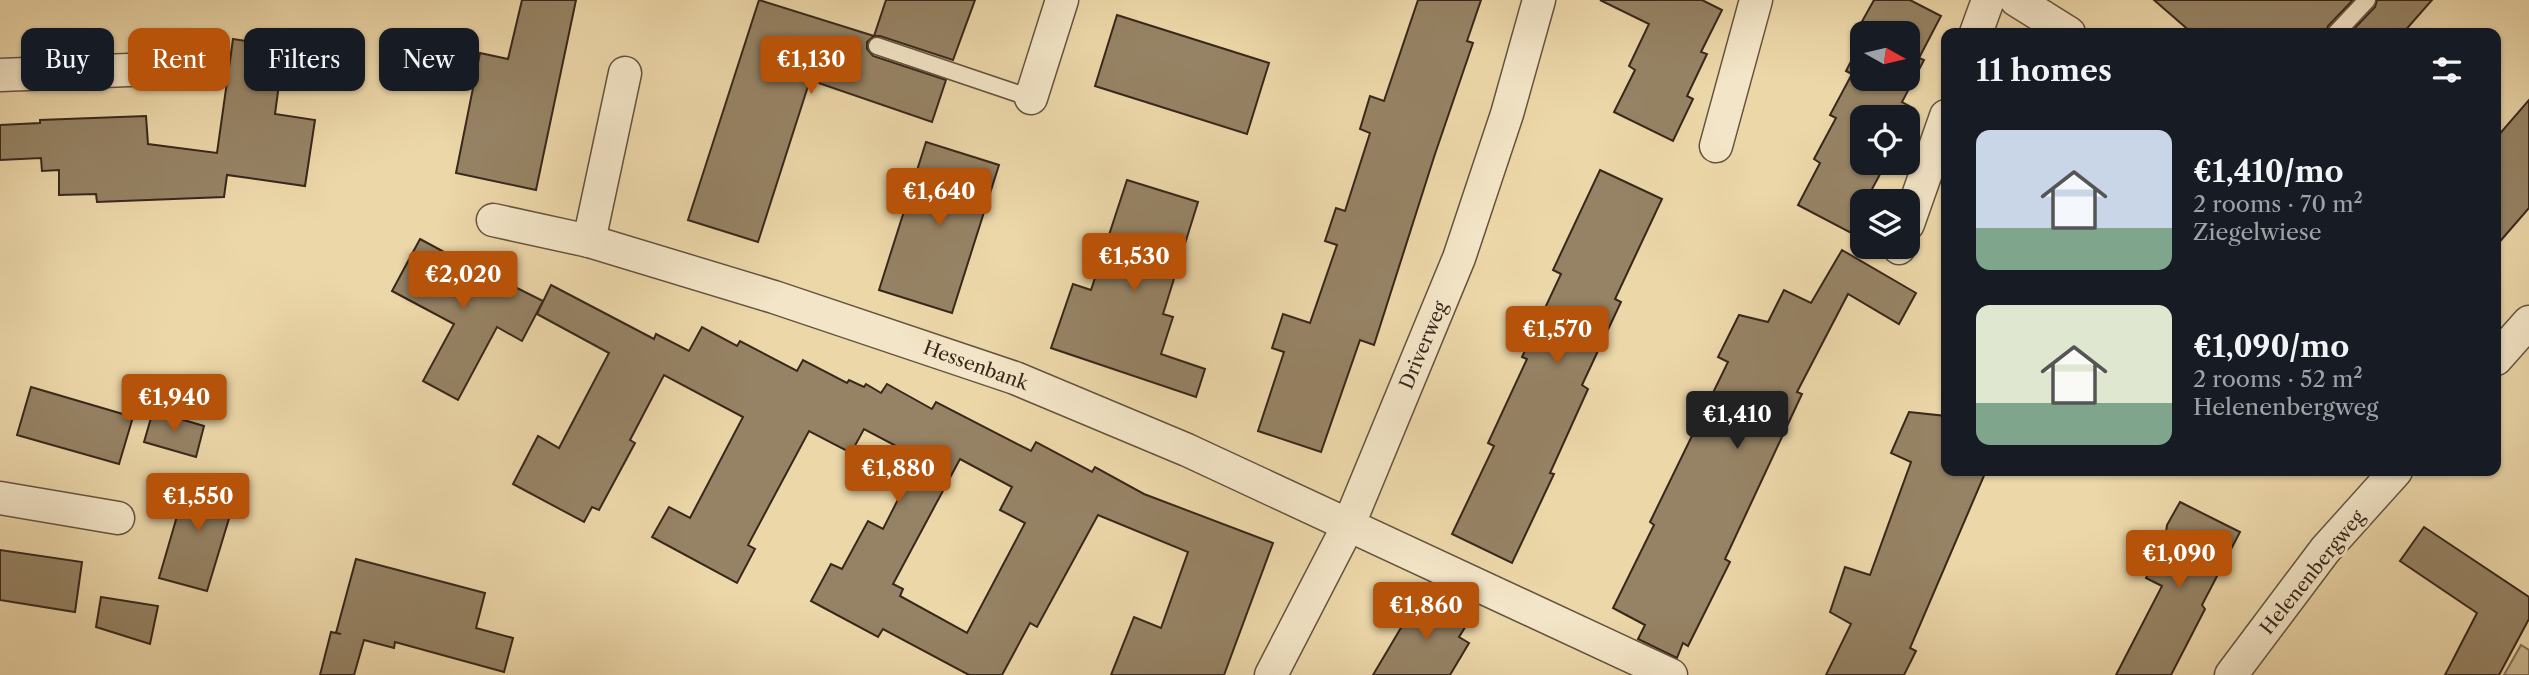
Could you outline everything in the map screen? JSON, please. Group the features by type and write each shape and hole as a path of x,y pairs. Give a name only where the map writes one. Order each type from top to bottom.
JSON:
{"street":[{"path":"1031,98 1062,0"},
{"name":"Driverweg","path":"1272,675 1349,524 1460,258 1507,114 1539,0"},
{"path":"1716,146 1756,0"},
{"path":"1978,28 1988,0"},
{"path":"2016,0 2061,28"},
{"path":"0,75 128,70"},
{"path":"589,241 625,73"},
{"path":"1920,189 1941,130"},
{"name":"Hessenbank","path":"493,220 589,241 774,297 972,362 1187,450 1349,524 1634,667 1671,675"},
{"path":"2501,350 2514,325"},
{"name":"Helenenbergweg","path":"2231,675 2325,550 2392,476"},
{"path":"0,499 118,518"}],"lane":[{"path":"2341,28 2367,0"},
{"path":"877,46 1031,98"}],"shaded area":[{"path":"2521,645 2529,650 2529,675 2504,675"}],"building":[{"path":"522,0 576,0 536,190 456,173 472,91 479,91 480,53 508,59"},
{"path":"759,0 874,36 867,42 867,49 873,56 946,80 932,122 810,80 758,242 688,220"},
{"path":"886,0 975,0 953,60 874,36"},
{"path":"1418,0 1481,0 1467,41 1473,43 1374,345 1360,340 1321,452 1258,431 1284,352 1272,348 1283,314 1310,323 1337,245 1325,241 1336,208 1345,211 1370,133 1360,129 1370,96 1384,101"},
{"path":"1600,0 1702,0 1722,10 1701,52 1707,54 1687,96 1693,99 1673,141 1614,112 1635,70 1629,66 1649,24"},
{"path":"1874,0 1910,0 1941,16 1920,56 1920,21 1862,21"},
{"path":"2154,0 2353,0 2327,28 2186,28"},
{"path":"2377,0 2432,0 2407,28 2355,28 2375,7"},
{"path":"1117,15 1269,63 1247,134 1095,86"},
{"path":"233,39 244,41 244,91 278,91 275,114 315,120 305,186 227,175 224,197 97,202 96,194 59,195 59,170 42,171 41,158 0,160 0,125 40,123 40,120 146,116 148,144 217,153 226,91 230,91"},
{"path":"1850,78 1850,91 1908,91 1902,102 1907,105 1850,105 1850,175 1880,175 1872,189 1850,189 1850,232 1798,205 1820,163 1814,159 1836,118 1830,115"},
{"path":"2529,100 2529,208 2501,240 2501,132"},
{"path":"926,142 999,165 952,313 879,290"},
{"path":"1600,170 1662,199 1615,299 1621,302 1582,385 1588,389 1550,473 1554,474 1512,563 1452,534 1494,446 1488,443 1527,359 1522,357 1561,274 1553,270"},
{"path":"1127,180 1198,202 1163,314 1173,317 1161,354 1205,369 1196,397 1051,348 1073,284 1091,290"},
{"path":"420,239 511,288 513,286 543,301 522,341 497,327 458,400 423,381 454,324 392,291"},
{"path":"1842,250 1850,255 1850,259 1857,259 1916,293 1899,324 1848,294 1797,392 1802,394 1725,559 1730,562 1688,646 1683,643 1677,658 1638,639 1645,625 1613,608 1654,525 1650,522 1728,362 1718,357 1739,315 1768,322 1784,290 1811,303"},
{"path":"551,285 654,339 656,334 689,351 702,327 737,346 740,341 797,371 803,360 847,383 849,380 864,387 866,384 881,393 887,384 932,409 936,402 1031,451 1036,442 1092,472 1095,467 1144,494 1273,543 1224,675 1111,675 1134,617 1161,628 1188,552 1098,515 1037,627 1030,623 1002,675 969,675 883,629 878,637 811,601 831,564 842,569 868,521 883,529 919,458 864,429 851,453 809,431 748,545 755,549 737,583 652,537 669,507 690,518 743,417 664,375 630,440 635,443 599,510 592,507 584,522 513,484 538,436 559,448 609,353 537,314","holes":["960,459 1012,487 1000,510 1025,523 967,633 900,596 903,589 893,584"]},
{"path":"31,387 133,417 119,464 17,435"},
{"path":"153,411 204,426 196,457 144,442"},
{"path":"1909,412 1941,415 1941,476 1984,476 1910,648 1916,651 1904,675 1826,675 1851,624 1830,612 1845,567 1870,575 1911,462 1891,453"},
{"path":"189,475 238,489 207,591 159,578"},
{"path":"2180,502 2240,532 2202,605 2205,609 2171,675 2116,675 2162,586 2146,578 2165,539 2167,525"},
{"path":"2424,527 2529,597 2529,619 2499,675 2445,675 2477,613 2400,561"},
{"path":"0,550 82,562 75,612 0,600"},
{"path":"356,559 485,593 476,628 513,638 504,672 395,642 394,648 364,640 354,675 320,675 331,632 336,633"},
{"path":"1421,594 1469,621 1459,637 1469,643 1450,675 1373,675"},
{"path":"101,597 158,606 150,644 96,627"}]}
